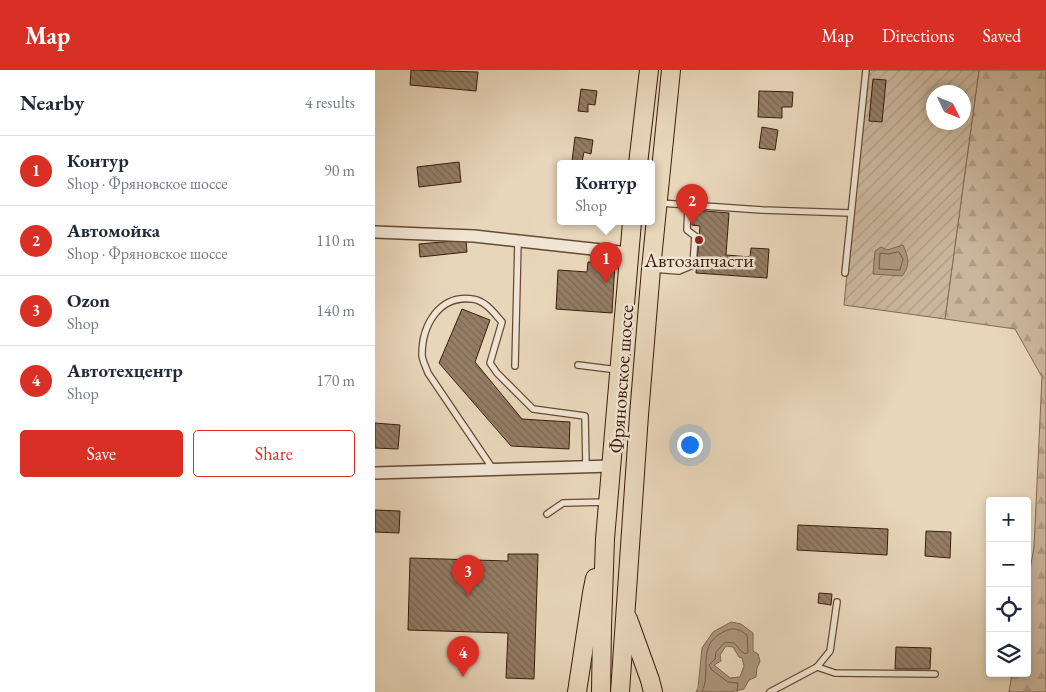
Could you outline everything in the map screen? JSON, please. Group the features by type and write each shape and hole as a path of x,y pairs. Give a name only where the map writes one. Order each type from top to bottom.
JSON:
{"main road":[{"path":"638,160 649,70"},
{"name":"Фряновское шоссе","path":"621,692 625,613 651,269 671,70"},
{"name":"Фряновское шоссе","path":"601,692 605,539 632,225"},
{"path":"577,692 592,593 605,539"},
{"path":"625,613 653,692"}],"street":[{"path":"375,232 474,236 629,253"},
{"path":"375,473 612,466"}],"lane":[{"path":"845,273 866,70"},
{"path":"658,203 762,210 851,213"},
{"path":"651,269 679,271 693,265 695,236 687,230 689,205"},
{"path":"515,366 518,242"},
{"path":"599,260 608,250"},
{"path":"493,469 428,373 422,356 425,336 432,315 448,302 473,299 488,306 503,322 490,363 497,373 533,409 585,416 586,467"},
{"path":"578,365 620,370"},
{"path":"547,514 563,503 609,502"},
{"path":"770,692 817,667 829,651 837,602"},
{"path":"817,667 835,673 935,674"}],"green space":[{"path":"866,70 979,70 971,129 971,85 926,85 926,130 971,130 945,319 844,305"},
{"path":"979,70 1046,70 1046,692 1009,692 1011,677 1031,677 1031,564 1034,547 1042,377 1015,329 945,319"}],"water":[{"path":"903,245 908,265 902,276 873,274 875,251 881,247 887,250"},
{"path":"731,622 741,624 753,633 753,651 758,654 760,661 756,677 749,680 744,689 730,692 696,692 702,648 713,632","holes":["726,646 733,647 739,657 742,658 744,666 740,677 730,678 714,665 721,661 720,655"]}],"building":[{"path":"411,70 478,72 476,91 410,85"},
{"path":"873,79 886,80 882,122 869,121"},
{"path":"581,89 597,91 595,105 588,104 588,112 578,111"},
{"path":"759,91 793,92 792,107 782,107 782,118 758,117"},
{"path":"762,127 778,130 775,150 759,148"},
{"path":"575,137 593,140 591,154 584,152 582,160 572,160"},
{"path":"459,162 461,182 419,187 417,167"},
{"path":"693,210 729,213 726,255 750,257 751,248 769,249 767,278 696,273 700,226 692,225"},
{"path":"466,240 467,252 420,257 419,244"},
{"path":"588,262 615,263 612,313 556,309 558,270 587,272"},
{"path":"462,309 490,320 475,362 522,419 570,422 569,449 511,446 439,363"},
{"path":"375,423 400,425 398,449 375,448"},
{"path":"375,510 400,511 399,533 375,532"},
{"path":"798,525 888,529 887,555 797,550"},
{"path":"926,531 951,532 950,558 925,556"},
{"path":"508,554 538,554 534,679 506,678 508,633 408,630 410,558 508,561"},
{"path":"819,593 832,594 831,605 818,603"},
{"path":"896,647 931,648 930,669 895,669"}],"place":[{"name":"Автомойка","path":"692,225"},
{"name":"Автозапчасти","path":"699,240"},
{"name":"Контур","path":"606,283"},
{"name":"Ozon","path":"468,596"},
{"name":"Автотехцентр","path":"463,677"}]}
